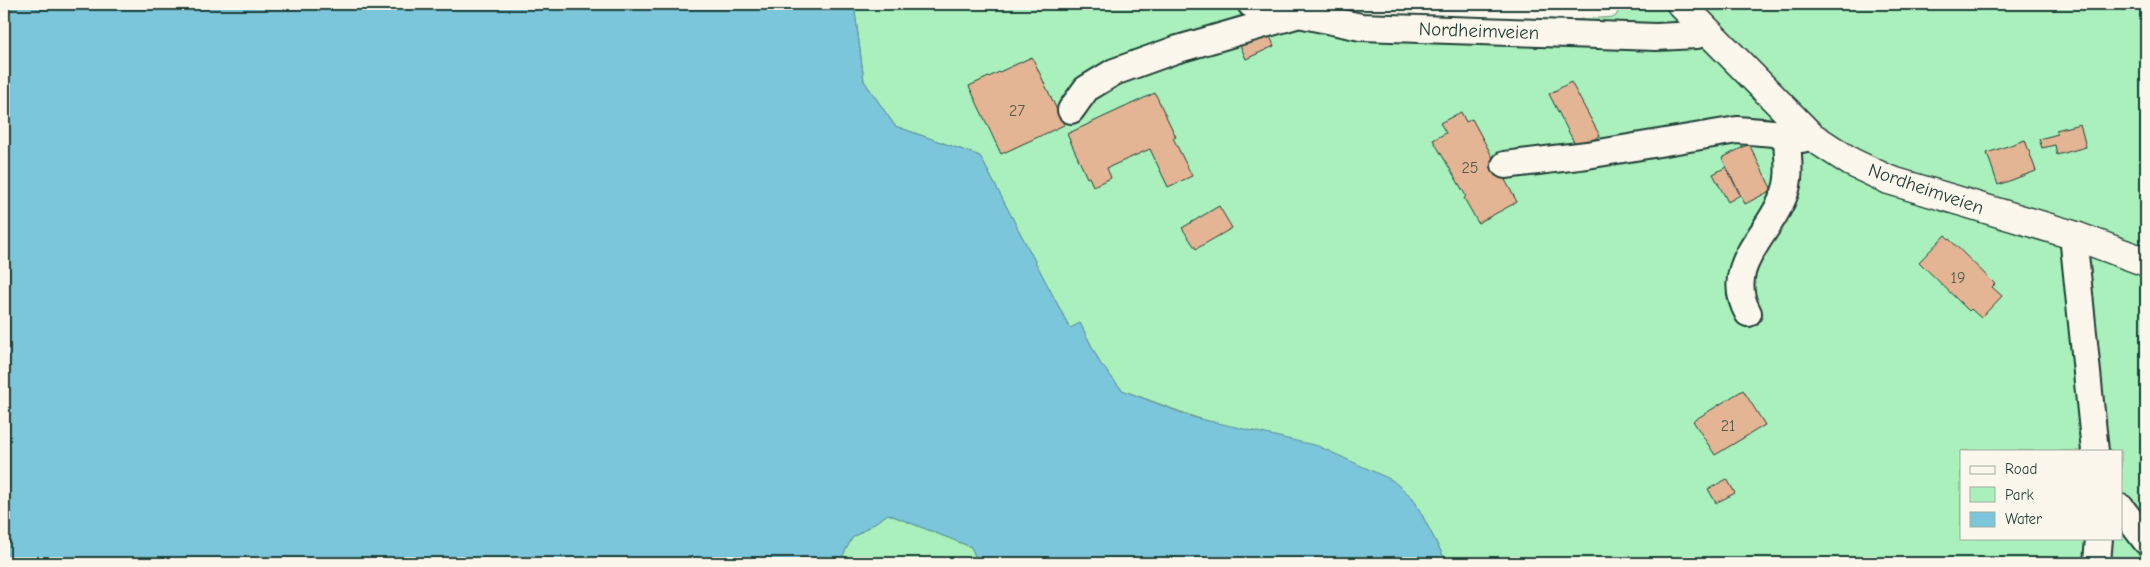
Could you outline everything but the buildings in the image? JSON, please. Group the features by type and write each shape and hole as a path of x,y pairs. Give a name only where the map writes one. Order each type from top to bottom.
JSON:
{"main road":[{"name":"Nordheimveien","path":"1681,4 1799,135 1889,180 2073,235 2146,262"}],"street":[{"name":"Nordheimveien","path":"1251,4 1296,15 1361,27 1656,36 1697,35 1708,32"},
{"path":"1071,110 1086,89 1114,72 1175,50 1296,15"},
{"path":"1505,165 1588,155 1737,130 1799,135 1789,179 1778,211 1750,250 1740,276 1741,300 1748,313"},
{"path":"2073,235 2095,450"},
{"path":"2122,509 2146,541"},
{"path":"2097,563 2099,540"}],"green space":[{"path":"854,4 1248,4 1436,29 1615,17 1623,4 2146,4 2146,563 1447,563 1413,498 1122,390 1100,363 1080,323 1070,329 980,156 895,126 864,81"},
{"path":"888,514 971,547 975,556 975,563 839,563 852,538"}],"water":[{"path":"4,4 854,4 864,81 895,126 980,156 1070,328 1080,323 1100,363 1122,390 1192,417 1318,446 1392,480 1413,498 1447,563 975,563 975,556 971,547 888,514 852,538 839,563 4,563"}]}
